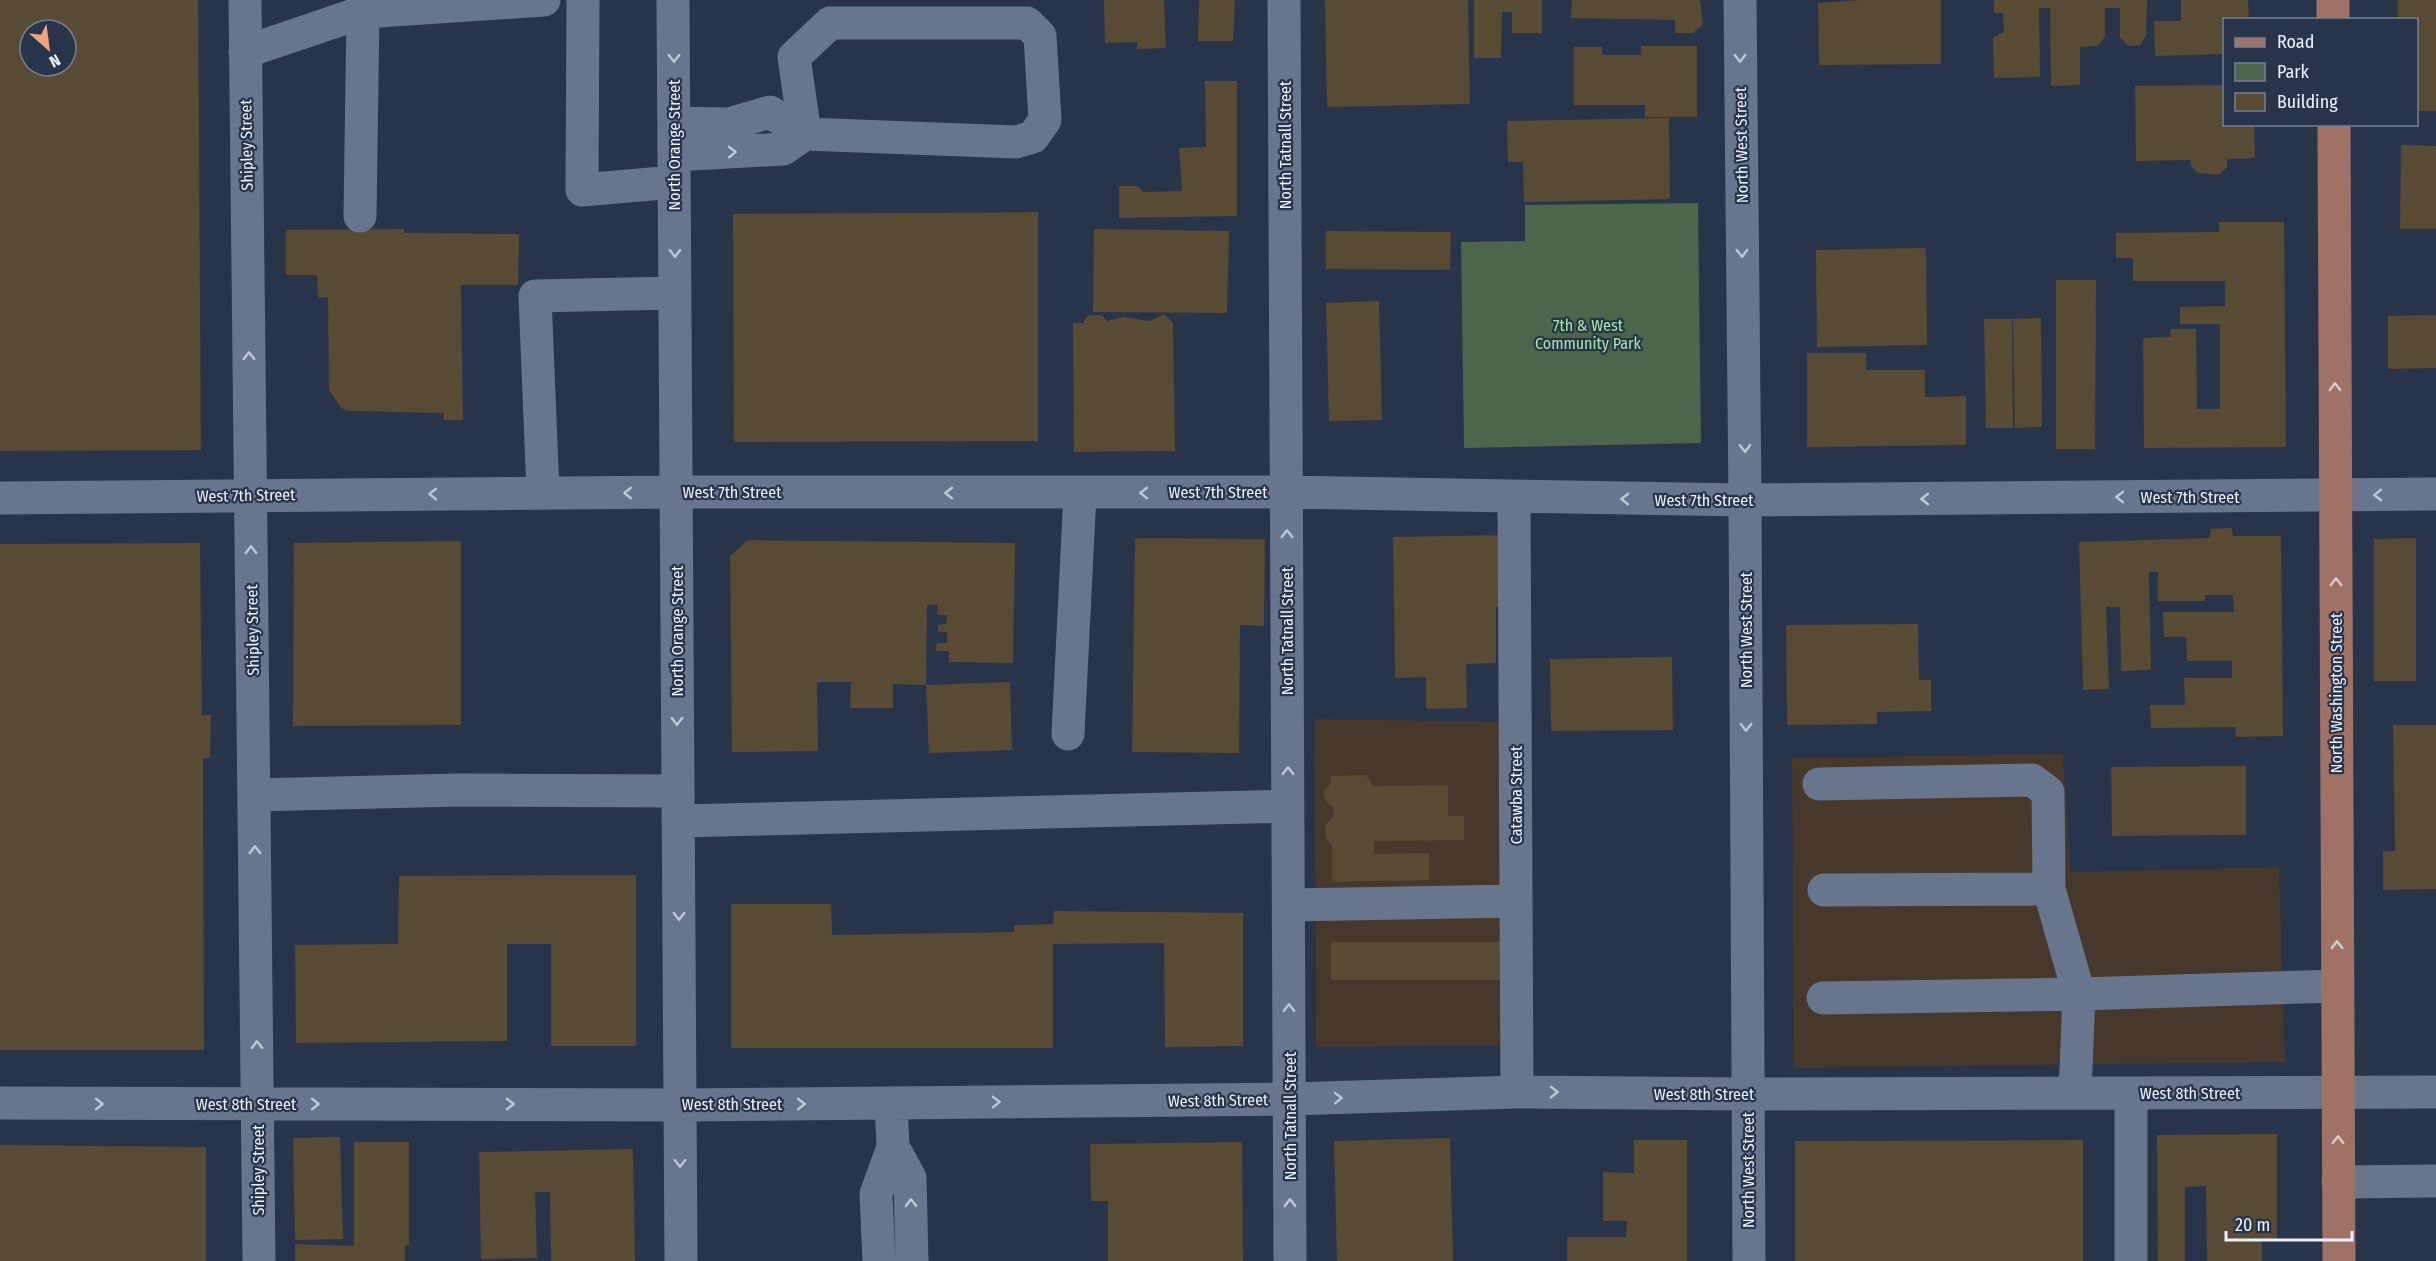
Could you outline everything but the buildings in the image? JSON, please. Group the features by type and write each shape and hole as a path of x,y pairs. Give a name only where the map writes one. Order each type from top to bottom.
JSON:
{"main road":[{"path":"2333,0 2333,18"},
{"name":"North Washington Street","path":"2334,126 2339,1261"}],"street":[{"name":"Shipley Street","path":"244,0 259,1261"},
{"path":"245,52 363,12 544,0"},
{"path":"583,0 582,190 674,168 783,148 805,134"},
{"name":"North Orange Street","path":"673,0 681,1261"},
{"name":"North Tatnall Street","path":"1284,0 1290,1261"},
{"name":"North West Street","path":"1740,0 1749,1261"},
{"path":"360,216 363,12"},
{"path":"674,123 729,124 770,112 805,134 1016,142 1033,137 1045,120 1040,36 1027,23 830,23 794,57 805,134"},
{"path":"543,493 535,296 675,293"},
{"name":"West 7th Street","path":"0,498 676,492 1287,492 1514,498 1745,500 2436,494"},
{"path":"1068,734 1080,493"},
{"name":"Catawba Street","path":"1514,498 1517,1092"},
{"path":"1819,784 2032,780 2048,792 2049,889 2079,994 2075,1093"},
{"path":"254,795 459,790 678,806 1288,807"},
{"path":"1824,890 2049,889"},
{"path":"1289,905 1516,901"},
{"path":"1823,998 2079,994 2337,986"},
{"name":"West 8th Street","path":"0,1103 680,1105 1290,1099 1517,1092 1747,1094 2436,1092"},
{"path":"2131,1093 2131,1261"},
{"path":"879,1261 876,1194 893,1147 891,1103"},
{"path":"893,1147 910,1178 912,1261"},
{"path":"2338,1182 2436,1181"}],"shaded area":[{"path":"1315,719 1508,722 1507,1045 1316,1047"},
{"path":"2063,754 2070,872 2279,867 2285,1062 1794,1068 1792,758"}],"green space":[{"name":"7th & West Community Park","path":"1698,203 1701,443 1464,448 1461,242 1525,241 1525,205"}]}
